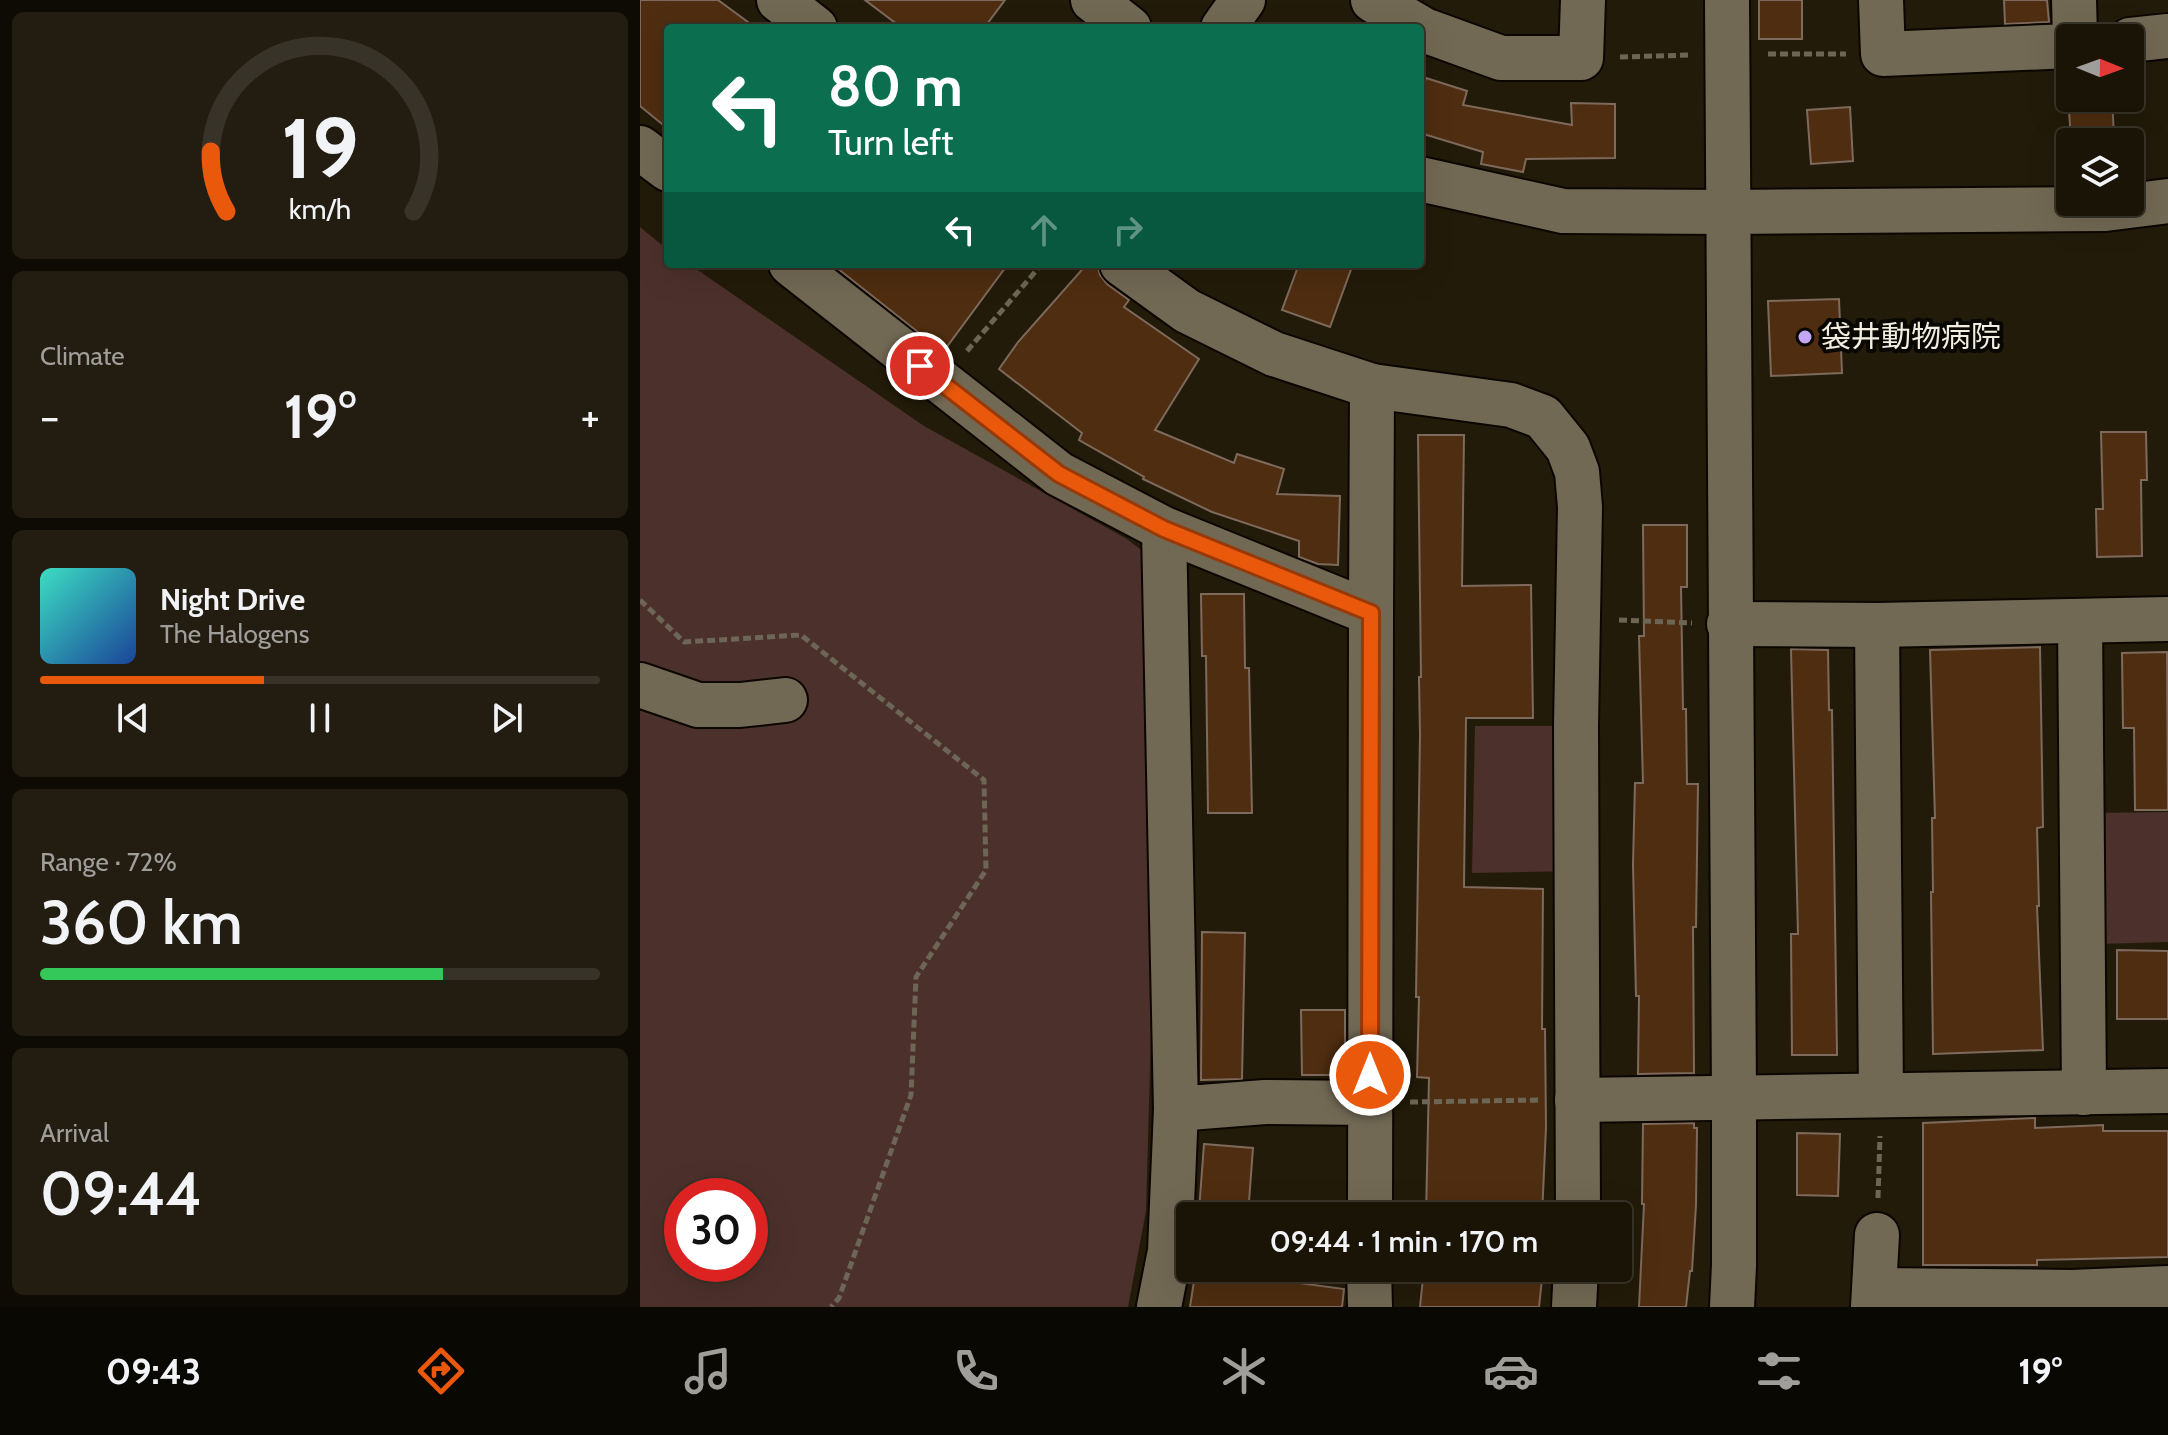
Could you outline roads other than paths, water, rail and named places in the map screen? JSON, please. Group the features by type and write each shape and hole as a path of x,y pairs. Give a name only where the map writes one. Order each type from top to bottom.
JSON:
{"street":[{"path":"779,0 810,24"},
{"path":"1093,0 1124,24"},
{"path":"1226,24 1243,0"},
{"path":"1373,0 1414,24"},
{"path":"1424,30 1501,58 1581,58 1583,0"},
{"path":"1727,0 1734,1095 1732,1307"},
{"path":"1881,0 1883,54 2056,47"},
{"path":"2074,0 2075,24"},
{"path":"2144,39 2168,36"},
{"path":"640,148 664,166"},
{"path":"1424,180 1563,211 2105,209 2168,201"},
{"path":"796,268 1059,474 1164,529 1371,613"},
{"path":"1128,268 1187,311 1274,354 1372,386 1511,405 1543,417 1568,448 1577,472 1580,507 1576,726 1578,1202"},
{"path":"1370,1202 1372,386"},
{"path":"1159,1307 1170,1251 1176,1109 1164,529"},
{"path":"1729,624 1877,625 2168,619"},
{"path":"2080,621 2084,1093"},
{"path":"1877,625 1881,1095"},
{"path":"640,685 698,705 740,705 785,700"},
{"path":"1577,1100 1734,1095 2168,1091"},
{"path":"1176,1109 1265,1102 1370,1103"},
{"path":"1877,1235 1874,1298 2072,1300 2168,1288"},
{"path":"1369,1282 1370,1307"},
{"path":"1574,1307 1575,1282"}],"place":[{"name":"袋井動物病院","path":"1805,337"}]}
